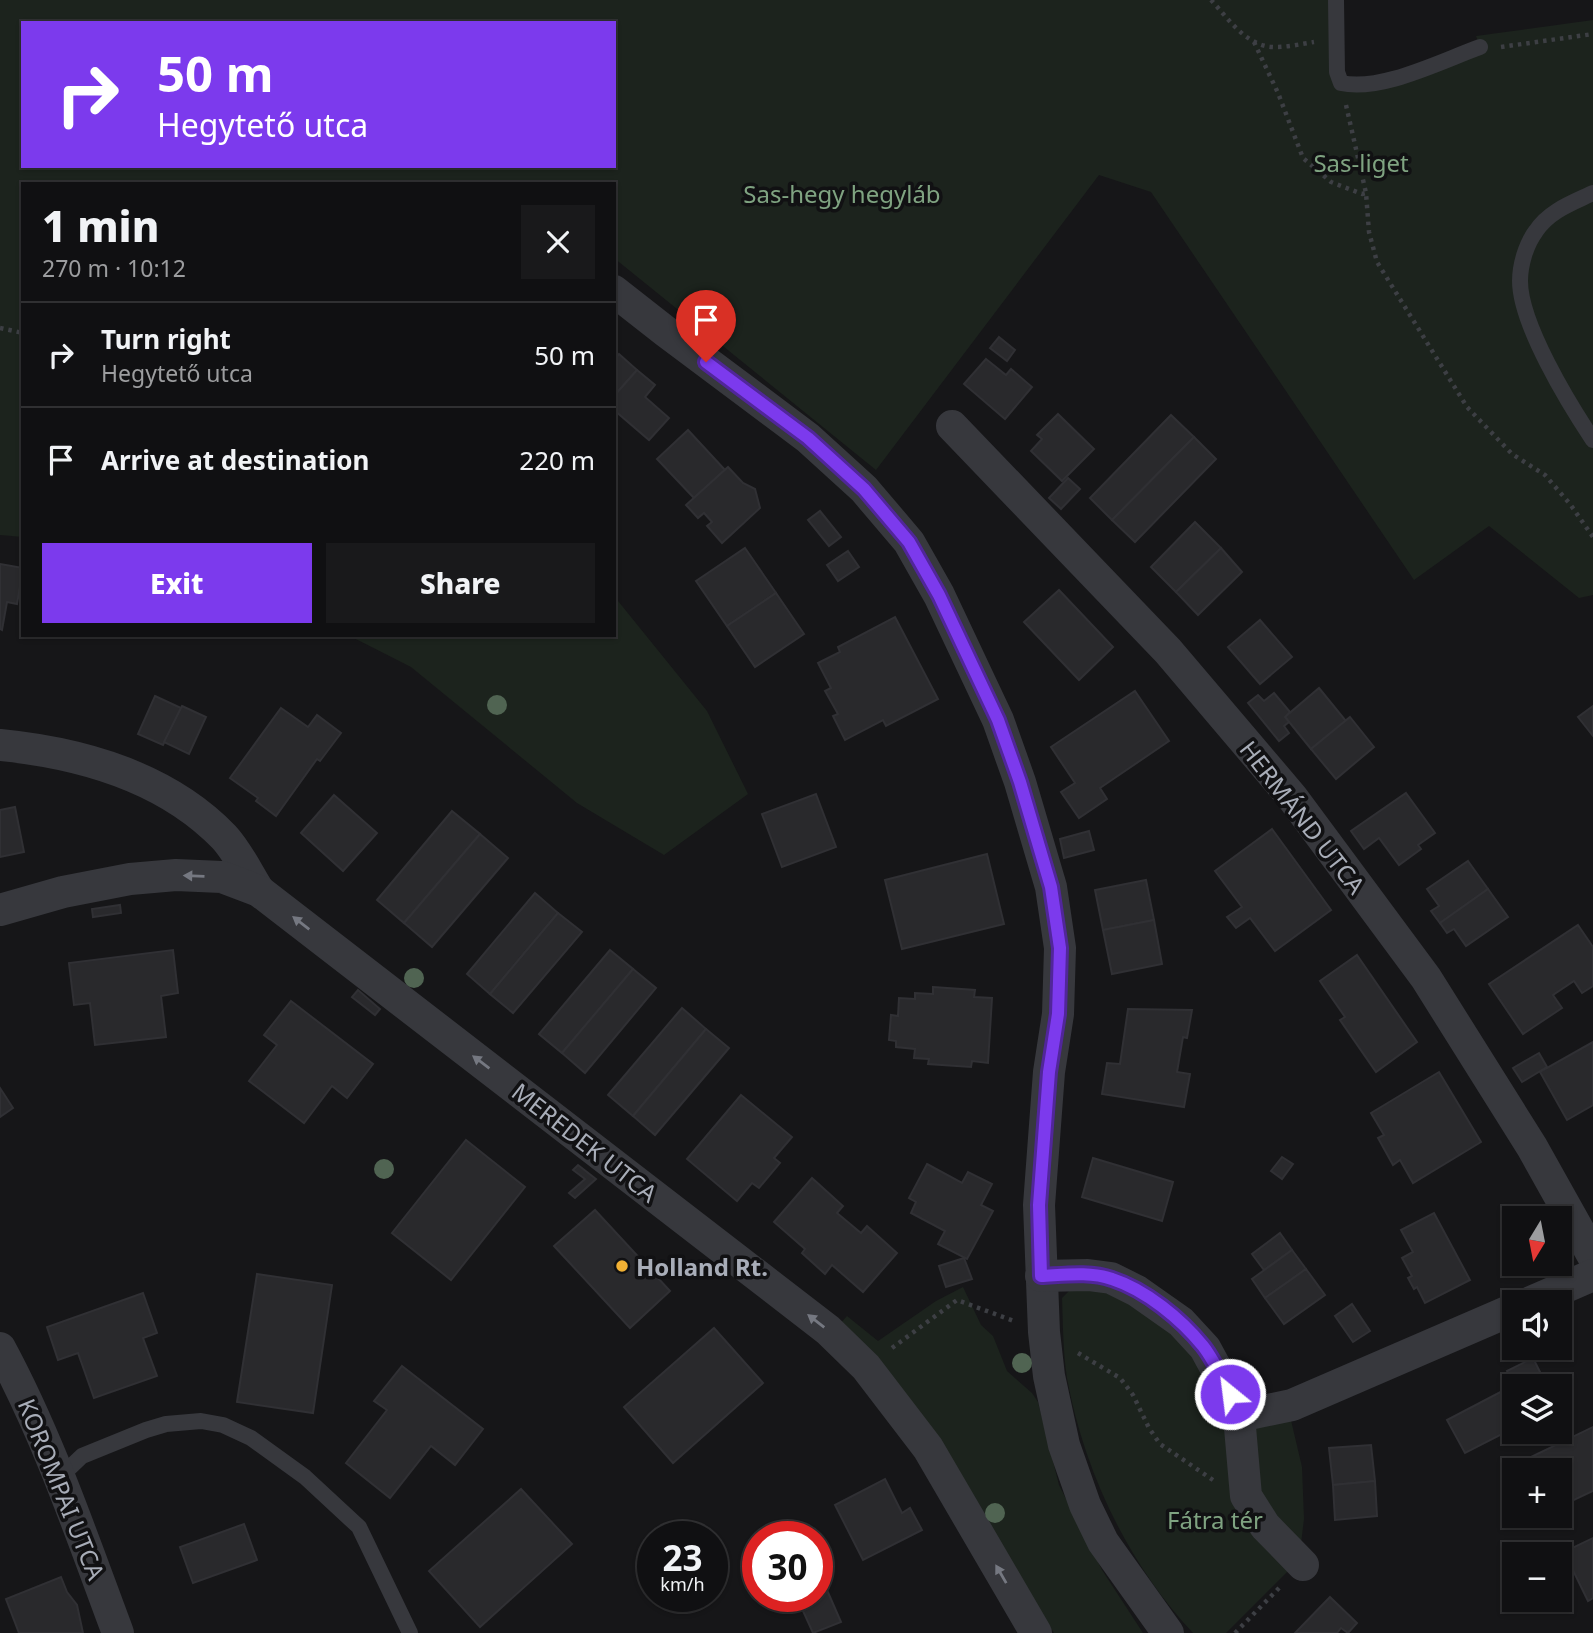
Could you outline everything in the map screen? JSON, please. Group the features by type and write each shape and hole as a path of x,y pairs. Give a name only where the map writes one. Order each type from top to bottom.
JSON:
{"street":[{"path":"616,293 808,438 864,489 909,542 939,595 998,720 1020,782 1051,887 1060,948 1058,1014 1049,1072 1039,1205 1044,1332 1049,1376 1064,1445 1085,1505 1103,1542 1168,1633"},
{"name":"HERMÁND UTCA","path":"952,426 1168,651 1293,797 1426,978 1532,1147 1593,1256"},
{"path":"0,745 41,749 86,760 170,793 200,814 226,839 259,891"},
{"name":"MEREDEK UTCA","path":"0,910 63,892 130,879 176,875 222,877 259,891 828,1330 866,1367 928,1448 1035,1633"},
{"path":"1041,1276 1088,1275 1111,1278 1137,1291 1181,1322 1205,1348 1230,1394 1238,1416 1245,1496 1265,1526 1303,1565"},
{"path":"1559,1290 1593,1275"},
{"path":"1238,1416 1292,1405 1502,1314"},
{"name":"KOROMPAI UTCA","path":"0,1348 21,1386 60,1477 118,1633"}],"lane":[{"path":"1336,0 1337,72 1341,83 1356,86 1381,83 1480,47"},
{"path":"1593,193 1557,210 1536,230 1524,256 1520,281 1533,329 1567,400 1593,440"},
{"path":"60,1477 82,1456 146,1430 166,1424 201,1421 223,1424 251,1438 305,1477 359,1527 410,1633"}],"path":[{"path":"1211,0 1237,29 1254,42 1273,47 1336,39"},
{"path":"1480,47 1508,47 1593,34"},
{"path":"1254,42 1278,93 1303,158 1331,182 1362,194 1366,193"},
{"path":"1341,83 1366,193 1369,232 1377,262 1467,407 1512,454 1545,475 1593,537"},
{"path":"0,328 21,333"},
{"path":"866,1367 957,1300 1044,1332 1120,1378 1133,1395 1160,1444 1188,1462"},
{"path":"1235,1633 1303,1565"}],"green space":[{"name":"Sas-hegy hegyláb","path":"0,0 1336,0 1337,73 1356,86 1480,46 1476,36 1593,20 1593,595 1579,598 1489,526 1414,580 1151,192 1099,175 876,470 616,260 616,182 21,182 21,537 0,535"},
{"path":"616,598 707,711 748,794 664,855 577,803 411,667 352,637 616,637"},
{"path":"963,1287 981,1325 993,1336 1007,1371 1032,1393 1038,1402 1059,1485 1102,1570 1143,1633 1054,1633 920,1412 878,1364 838,1326 847,1316 878,1341 936,1301"},
{"name":"Fátra tér","path":"1071,1289 1125,1292 1178,1334 1222,1397 1290,1416 1302,1467 1304,1519 1299,1560 1226,1633 1193,1633 1170,1606 1129,1547 1097,1481 1075,1413 1067,1378 1062,1298"}],"building":[{"path":"999,337 1015,350 1007,361 990,348"},
{"path":"619,354 637,370 616,394 616,358"},
{"path":"986,359 1006,375 1011,369 1032,387 1005,419 964,384"},
{"path":"637,370 655,385 645,397 669,418 649,440 616,412 616,394"},
{"path":"1058,414 1094,449 1062,481 1031,451 1042,439 1037,435"},
{"path":"1171,415 1194,437 1112,520 1090,498"},
{"path":"688,430 725,470 694,498 657,459"},
{"path":"1194,437 1216,459 1135,542 1112,520"},
{"path":"728,467 743,483 755,489 760,508 722,543 707,526 712,522 704,513 698,518 686,505"},
{"path":"1068,478 1080,489 1061,509 1049,498"},
{"path":"820,511 841,537 829,546 808,520"},
{"path":"1195,522 1221,548 1176,592 1151,567"},
{"path":"745,548 776,593 727,626 696,581"},
{"path":"1221,548 1242,572 1198,615 1176,592"},
{"path":"848,551 859,567 838,581 827,565"},
{"path":"0,564 21,568 21,580 17,604 7,602 2,630"},
{"path":"1059,590 1113,647 1079,680 1024,622"},
{"path":"776,593 804,634 755,667 727,626"},
{"path":"895,617 938,699 886,726 883,720 845,740 833,716 838,714 825,691 831,688 818,663 840,652 838,647"},
{"path":"1260,620 1292,657 1260,684 1228,647"},
{"path":"1319,688 1346,721 1311,749 1285,717"},
{"path":"1135,691 1169,741 1100,788 1107,799 1079,818 1061,792 1075,783 1051,747"},
{"path":"1274,693 1290,712 1285,717 1289,722 1284,726 1289,733 1279,741 1248,703 1258,695 1264,701"},
{"path":"155,696 181,708 163,745 138,734"},
{"path":"182,706 206,717 189,754 164,742"},
{"path":"1593,706 1593,736 1578,717"},
{"path":"281,708 308,727 317,715 341,733 320,761 317,759 276,816 256,801 258,798 230,778"},
{"path":"1350,717 1374,747 1336,779 1311,749"},
{"path":"1406,793 1435,833 1418,845 1421,849 1399,865 1379,838 1364,849 1351,831"},
{"path":"816,794 836,847 782,867 762,814"},
{"path":"334,795 377,833 343,871 301,833"},
{"path":"15,807 24,852 0,857 0,810"},
{"path":"452,811 480,834 404,923 377,900"},
{"path":"1272,829 1331,910 1275,951 1250,918 1236,928 1227,917 1242,907 1215,871"},
{"path":"1089,831 1094,850 1064,858 1060,839"},
{"path":"480,834 508,858 432,947 404,923"},
{"path":"987,854 1004,924 902,949 885,880"},
{"path":"1468,861 1488,889 1440,923 1431,911 1439,906 1427,889"},
{"path":"1146,880 1154,920 1103,930 1095,890"},
{"path":"1488,889 1508,917 1466,946 1454,929 1447,933 1440,923"},
{"path":"535,893 558,913 490,994 467,974"},
{"path":"120,905 121,913 93,917 92,909"},
{"path":"558,913 582,932 513,1013 490,994"},
{"path":"1154,920 1162,964 1112,974 1103,930"},
{"path":"1578,925 1593,947 1593,986 1582,993 1574,981 1553,995 1562,1008 1523,1034 1489,984"},
{"path":"173,950 178,993 161,996 166,1037 95,1045 90,1003 74,1005 69,963"},
{"path":"610,950 633,969 562,1053 539,1034"},
{"path":"1357,955 1417,1042 1376,1072 1340,1020 1345,1017 1320,981"},
{"path":"633,969 656,988 585,1073 562,1053"},
{"path":"933,987 975,990 974,997 992,998 988,1063 972,1061 971,1067 928,1064 929,1059 914,1058 915,1049 896,1047 896,1041 889,1040 891,1015 898,1016 899,998 915,999 915,993 933,994"},
{"path":"358,990 380,1009 375,1015 352,997"},
{"path":"291,1001 373,1064 347,1098 332,1086 304,1123 249,1081 277,1045 264,1035"},
{"path":"682,1008 706,1029 633,1116 608,1095"},
{"path":"1128,1009 1192,1010 1187,1038 1183,1037 1177,1072 1190,1074 1184,1107 1102,1094 1107,1063 1120,1064"},
{"path":"706,1029 729,1048 655,1135 633,1116"},
{"path":"1593,1042 1593,1105 1567,1120 1540,1072"},
{"path":"1539,1053 1547,1067 1522,1082 1513,1068"},
{"path":"1439,1072 1481,1142 1413,1183 1400,1160 1393,1165 1378,1138 1384,1135 1371,1113"},
{"path":"0,1088 13,1108 0,1117"},
{"path":"741,1095 792,1137 774,1158 780,1163 759,1188 752,1183 737,1201 687,1159"},
{"path":"466,1140 525,1187 451,1280 392,1233"},
{"path":"1282,1157 1293,1164 1282,1179 1271,1171"},
{"path":"1093,1158 1173,1182 1162,1221 1082,1197"},
{"path":"927,1164 962,1183 968,1172 992,1184 981,1205 993,1211 967,1259 938,1244 945,1231 911,1213 916,1202 909,1198"},
{"path":"578,1165 596,1179 575,1198 569,1193 585,1179 573,1170"},
{"path":"812,1178 843,1206 837,1213 861,1233 867,1226 897,1253 863,1292 832,1265 825,1274 802,1253 805,1249 774,1222"},
{"path":"595,1210 670,1291 630,1328 554,1246"},
{"path":"1434,1213 1470,1280 1425,1303 1417,1287 1414,1289 1408,1278 1412,1276 1402,1258 1413,1252 1401,1230"},
{"path":"1280,1233 1292,1250 1264,1270 1252,1254"},
{"path":"1292,1250 1306,1269 1265,1298 1252,1279"},
{"path":"964,1258 972,1279 946,1287 939,1266"},
{"path":"1306,1269 1325,1295 1284,1324 1265,1298"},
{"path":"257,1274 332,1285 313,1413 237,1402"},
{"path":"143,1293 157,1333 143,1338 157,1376 94,1398 78,1353 58,1360 47,1327"},
{"path":"1352,1304 1370,1331 1353,1342 1335,1316"},
{"path":"714,1328 763,1383 673,1463 624,1407"},
{"path":"1534,1360 1541,1374 1508,1374 1507,1371"},
{"path":"402,1366 483,1429 455,1465 431,1446 390,1498 346,1463 387,1410 374,1401"},
{"path":"1502,1391 1502,1434 1465,1453 1447,1420"},
{"path":"1593,1427 1593,1491 1572,1501 1572,1458 1531,1457 1558,1444 1572,1444 1572,1437"},
{"path":"1371,1445 1375,1481 1333,1485 1329,1448"},
{"path":"885,1479 902,1513 910,1508 922,1530 863,1560 835,1505"},
{"path":"1375,1481 1377,1516 1335,1520 1333,1485"},
{"path":"521,1489 572,1544 480,1627 429,1571"},
{"path":"244,1524 257,1560 193,1583 180,1547"},
{"path":"1593,1538 1593,1598 1588,1601 1572,1568 1572,1548"},
{"path":"61,1577 67,1592 77,1605 83,1633 19,1633 6,1599"},
{"path":"1330,1597 1357,1623 1348,1633 1341,1628 1337,1633 1295,1633"},
{"path":"833,1604 841,1622 813,1633 804,1612 833,1612"}],"place":[{"name":"Holland Rt.","path":"622,1266"}],"route":[{"path":"706,362 808,438 864,489 909,542 939,595 998,720 1020,782 1051,887 1060,948 1058,1014 1049,1072 1039,1205 1041,1276 1088,1275 1111,1278 1137,1291 1181,1322 1205,1348 1230,1394"}],"park label":[{"name":"Sas-liget","path":"1361,162"}]}
